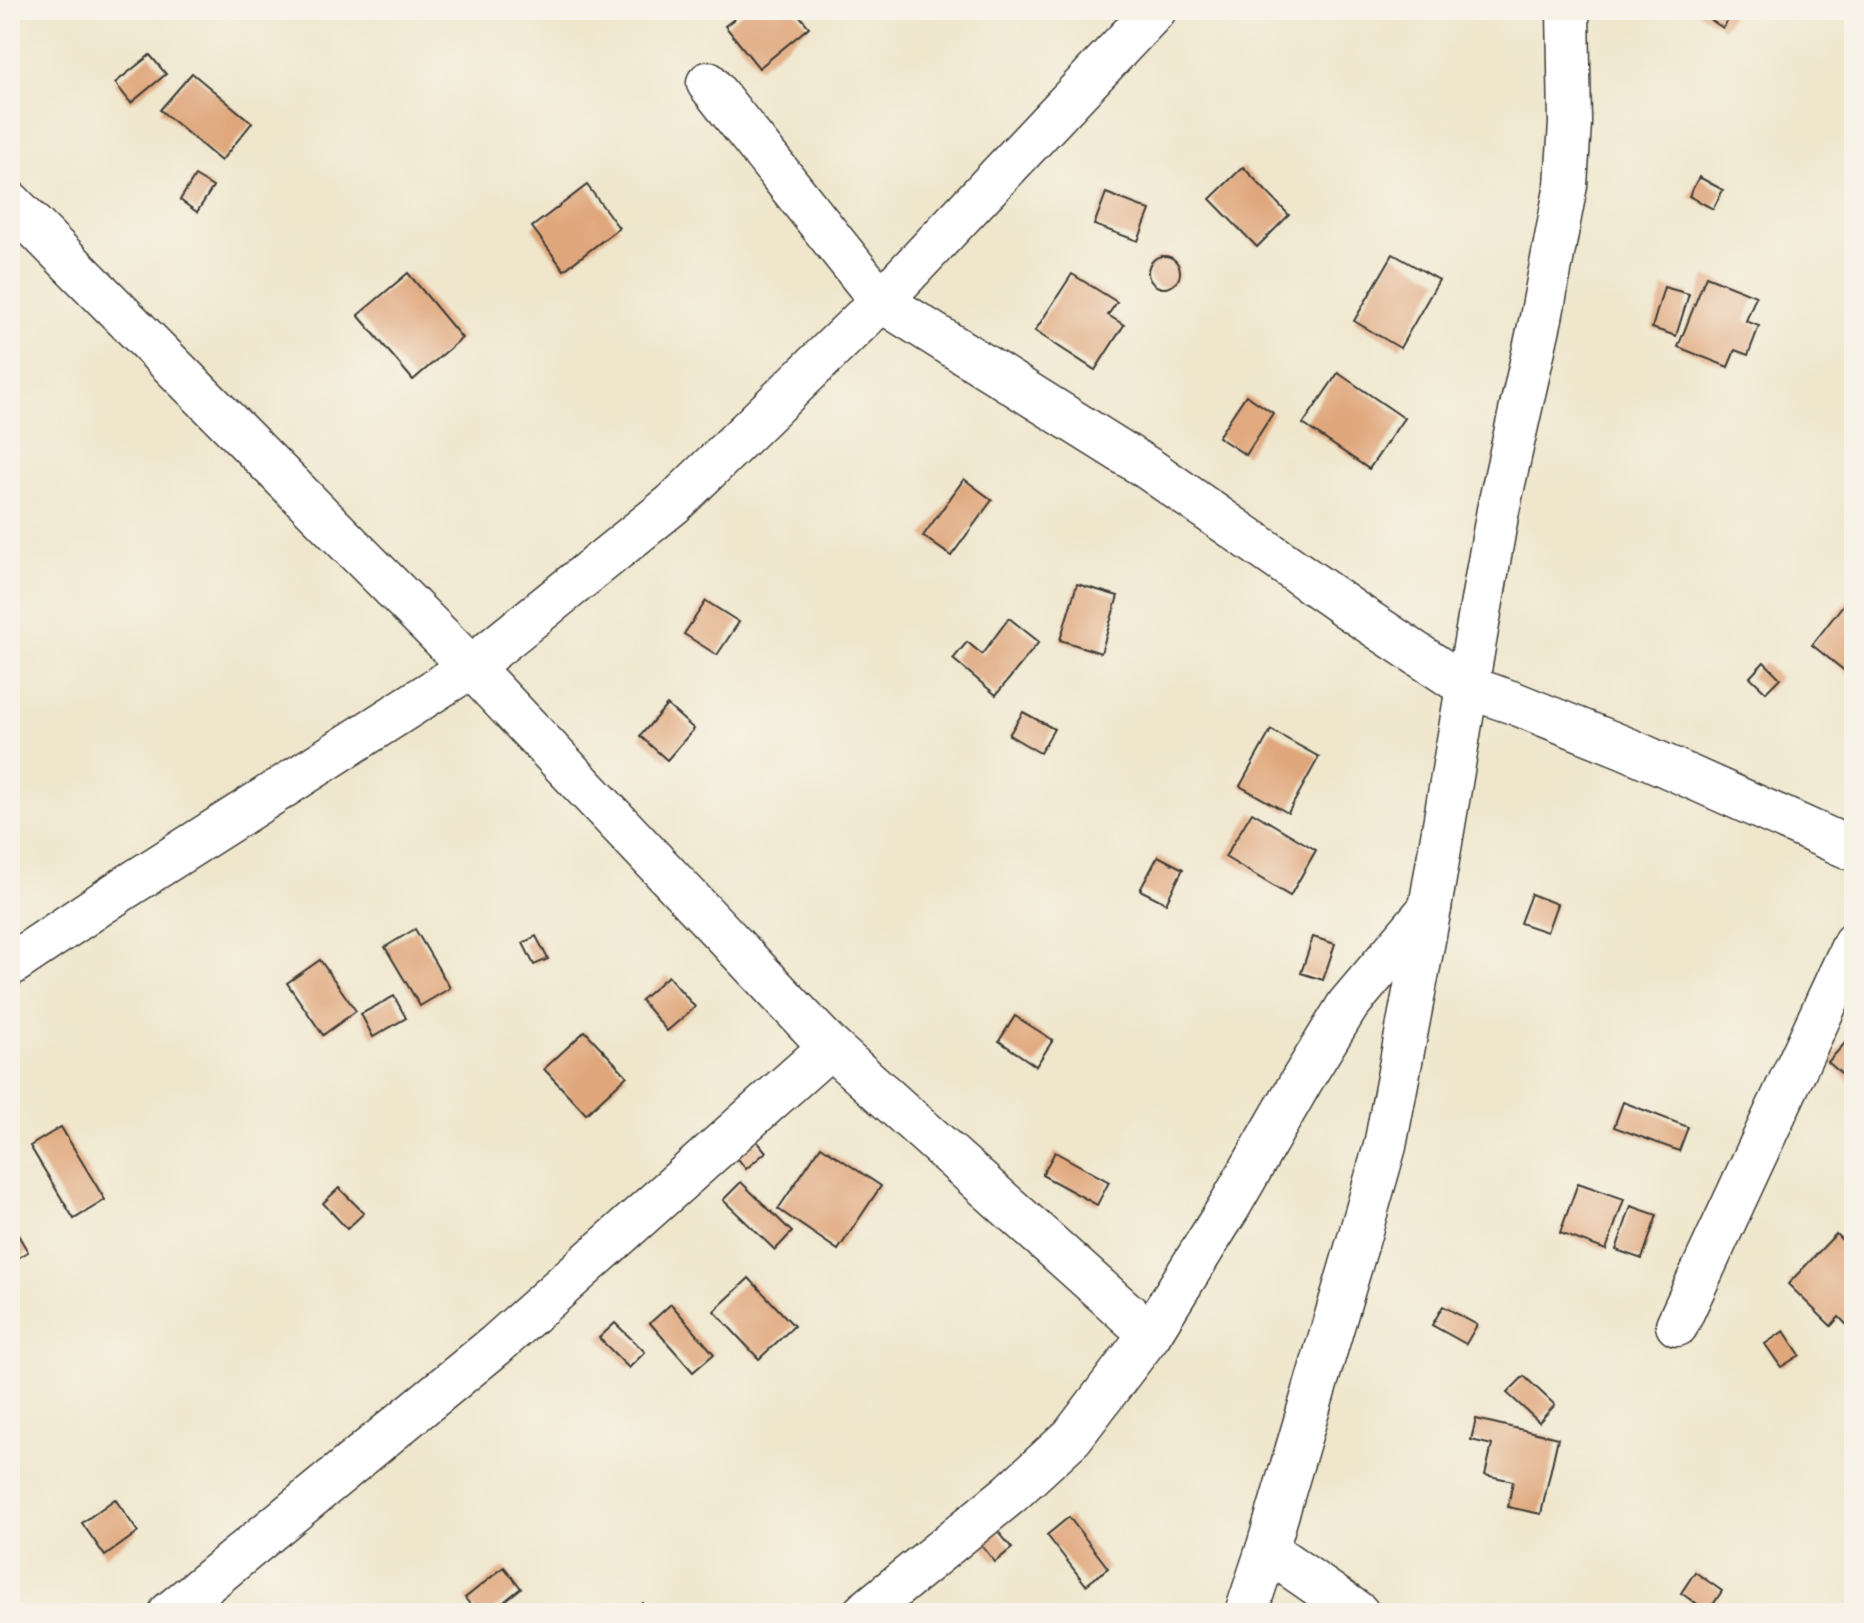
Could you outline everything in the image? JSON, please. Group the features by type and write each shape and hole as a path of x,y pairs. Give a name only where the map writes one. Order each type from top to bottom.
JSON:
{"street":[{"path":"10,965 120,891 471,667 673,504 881,301 1155,10"},
{"path":"1246,1613 1385,1146 1430,908 1498,510 1541,318 1566,185 1570,123 1568,10"},
{"path":"708,83 881,301 1149,469 1467,687 1628,749 1854,850"},
{"path":"10,202 471,667 830,1047 1150,1334"},
{"path":"864,1613 1010,1494 1072,1437 1150,1334 1348,1005 1430,908"},
{"path":"1677,1325 1854,943"},
{"path":"170,1613 496,1345 830,1047"},
{"path":"1267,1550 1358,1613"}],"building":[{"path":"746,10 795,10 809,27 759,68 725,26"},
{"path":"1695,10 1735,10 1723,28"},
{"path":"150,55 166,74 131,103 115,83"},
{"path":"192,73 252,123 221,161 160,110"},
{"path":"1243,167 1289,215 1257,247 1210,199"},
{"path":"195,176 213,187 197,212 180,200"},
{"path":"1699,177 1723,190 1713,209 1689,196"},
{"path":"587,185 619,228 564,270 532,227"},
{"path":"1106,193 1150,210 1138,241 1094,225"},
{"path":"1393,254 1439,280 1400,348 1354,321"},
{"path":"1164,256 1176,260 1180,272 1176,284 1164,288 1152,284 1148,272 1152,260"},
{"path":"408,273 462,338 413,380 358,315"},
{"path":"1072,274 1117,302 1108,315 1124,325 1095,370 1035,331"},
{"path":"1706,276 1756,296 1746,321 1759,326 1748,355 1735,350 1728,367 1678,347"},
{"path":"1664,287 1689,294 1676,336 1652,328"},
{"path":"1338,373 1404,418 1369,469 1303,424"},
{"path":"1246,395 1273,413 1246,455 1218,437"},
{"path":"964,479 992,500 951,556 923,536"},
{"path":"1077,584 1118,596 1101,653 1060,640"},
{"path":"1854,591 1854,670 1850,675 1812,645"},
{"path":"706,601 739,622 717,655 684,634"},
{"path":"1009,618 1039,642 996,695 953,659 967,642 982,654"},
{"path":"1764,662 1780,678 1766,692 1750,677"},
{"path":"667,705 694,729 667,760 640,736"},
{"path":"1023,712 1054,729 1040,753 1009,735"},
{"path":"1271,730 1319,757 1288,813 1240,786"},
{"path":"1252,812 1316,850 1290,896 1225,857"},
{"path":"1158,856 1183,869 1166,903 1140,890"},
{"path":"1531,894 1557,904 1547,932 1520,923"},
{"path":"415,929 450,988 420,1006 385,947"},
{"path":"536,936 548,959 534,965 523,943"},
{"path":"1313,937 1335,944 1323,980 1301,973"},
{"path":"320,960 356,1011 323,1035 287,983"},
{"path":"668,976 695,1007 667,1031 641,1000"},
{"path":"394,996 406,1018 373,1037 361,1014"},
{"path":"1015,1016 1053,1040 1036,1066 999,1041"},
{"path":"585,1031 627,1076 586,1114 544,1069"},
{"path":"1854,1033 1854,1085 1828,1062"},
{"path":"1623,1102 1688,1127 1679,1151 1614,1127"},
{"path":"61,1127 105,1200 74,1219 30,1146"},
{"path":"752,1135 766,1152 746,1169 732,1151"},
{"path":"821,1146 881,1186 838,1250 778,1209"},
{"path":"1055,1152 1109,1182 1097,1205 1042,1175"},
{"path":"741,1182 792,1232 775,1250 723,1200"},
{"path":"1578,1183 1624,1199 1606,1250 1560,1233"},
{"path":"339,1188 364,1213 347,1229 323,1203"},
{"path":"1631,1206 1657,1215 1642,1259 1616,1250"},
{"path":"14,1228 28,1252 10,1263 10,1231"},
{"path":"1836,1234 1854,1252 1854,1332 1839,1317 1831,1326 1788,1284"},
{"path":"749,1278 794,1326 759,1359 714,1311"},
{"path":"671,1304 714,1354 693,1372 650,1323"},
{"path":"1443,1306 1477,1325 1466,1344 1432,1325"},
{"path":"615,1323 645,1352 629,1368 599,1338"},
{"path":"1784,1331 1800,1355 1781,1367 1765,1344"},
{"path":"1524,1376 1555,1405 1539,1422 1507,1393"},
{"path":"1476,1419 1558,1438 1541,1514 1508,1507 1513,1481 1485,1475 1492,1445 1471,1440"},
{"path":"115,1499 138,1532 105,1556 82,1523"},
{"path":"1069,1517 1108,1568 1086,1585 1047,1535"},
{"path":"992,1524 1012,1548 995,1562 976,1538"},
{"path":"504,1567 521,1588 490,1613 477,1613 465,1598"},
{"path":"1695,1572 1722,1591 1708,1612 1681,1593"},
{"path":"642,1603 651,1613 630,1613"}]}
